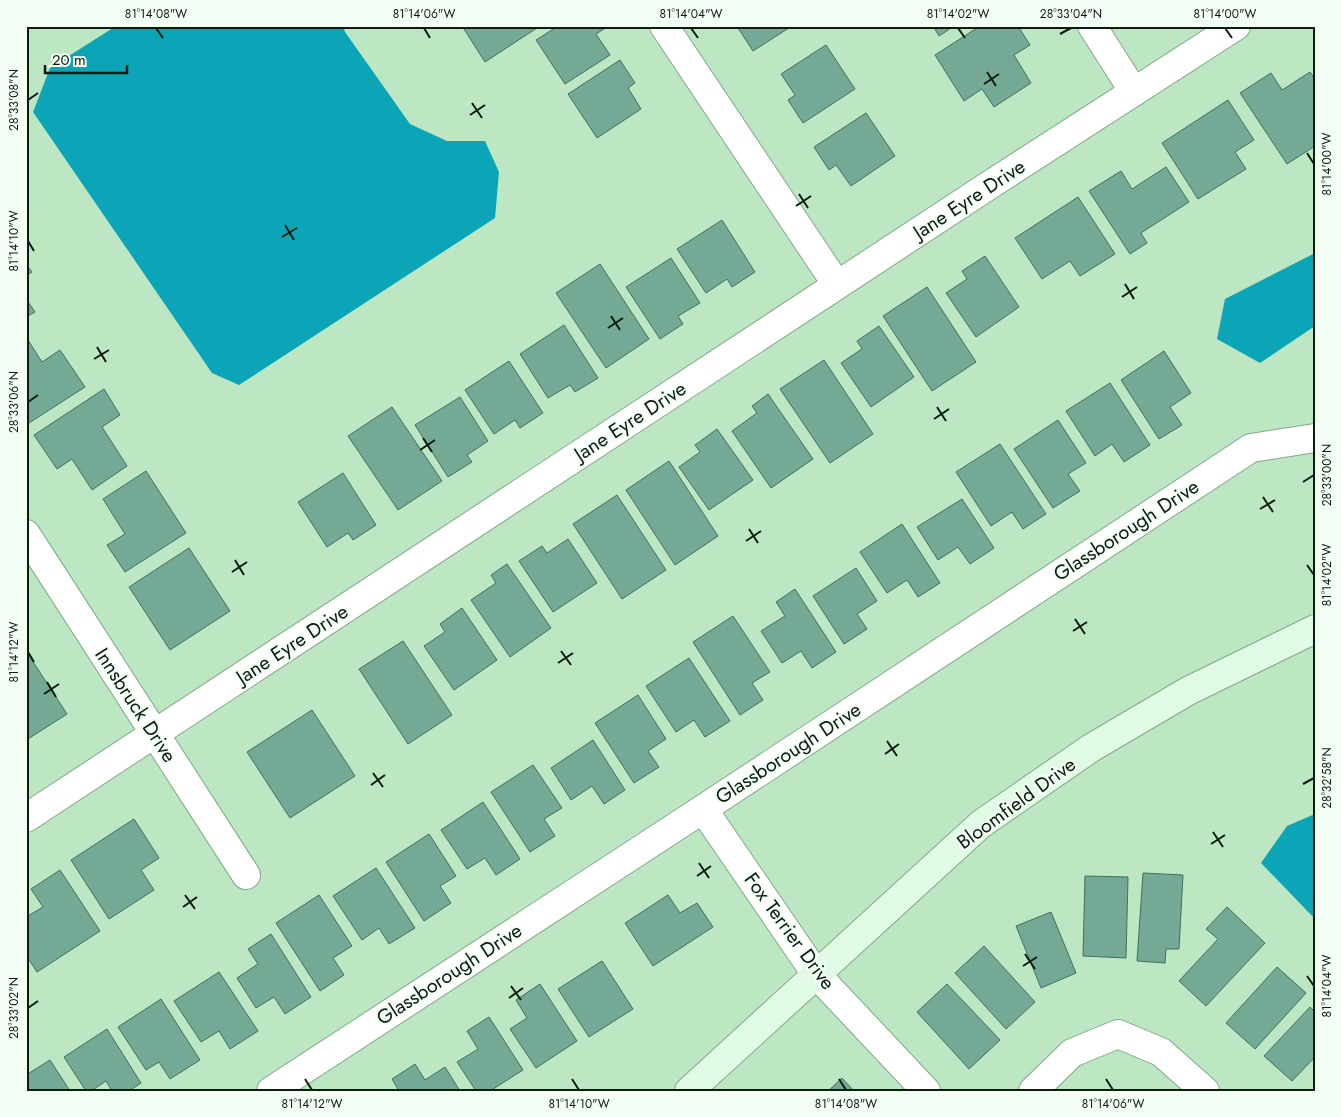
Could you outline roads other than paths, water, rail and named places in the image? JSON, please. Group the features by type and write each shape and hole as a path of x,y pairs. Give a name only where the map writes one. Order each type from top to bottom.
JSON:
{"street":[{"path":"664,26 837,285"},
{"path":"1092,26 1134,92"},
{"name":"Jane Eyre Drive","path":"26,818 837,285 1236,26"},
{"name":"Glassborough Drive","path":"271,1091 1250,448 1315,438"},
{"name":"Innsbruck Drive","path":"26,534 246,875"},
{"name":"Bloomfield Drive","path":"689,1091 981,824 1091,748 1188,690 1315,629"},
{"name":"Fox Terrier Drive","path":"703,809 816,974 926,1091"},
{"path":"1033,1091 1072,1053 1118,1034 1161,1052 1204,1091"}],"water":[{"path":"116,26 343,26 345,32 410,124 447,141 485,141 499,172 495,218 239,385 212,373 33,112 50,68"},
{"path":"1315,253 1315,326 1260,363 1217,339 1225,299"},
{"path":"1315,814 1315,919 1261,863 1287,826"}]}
